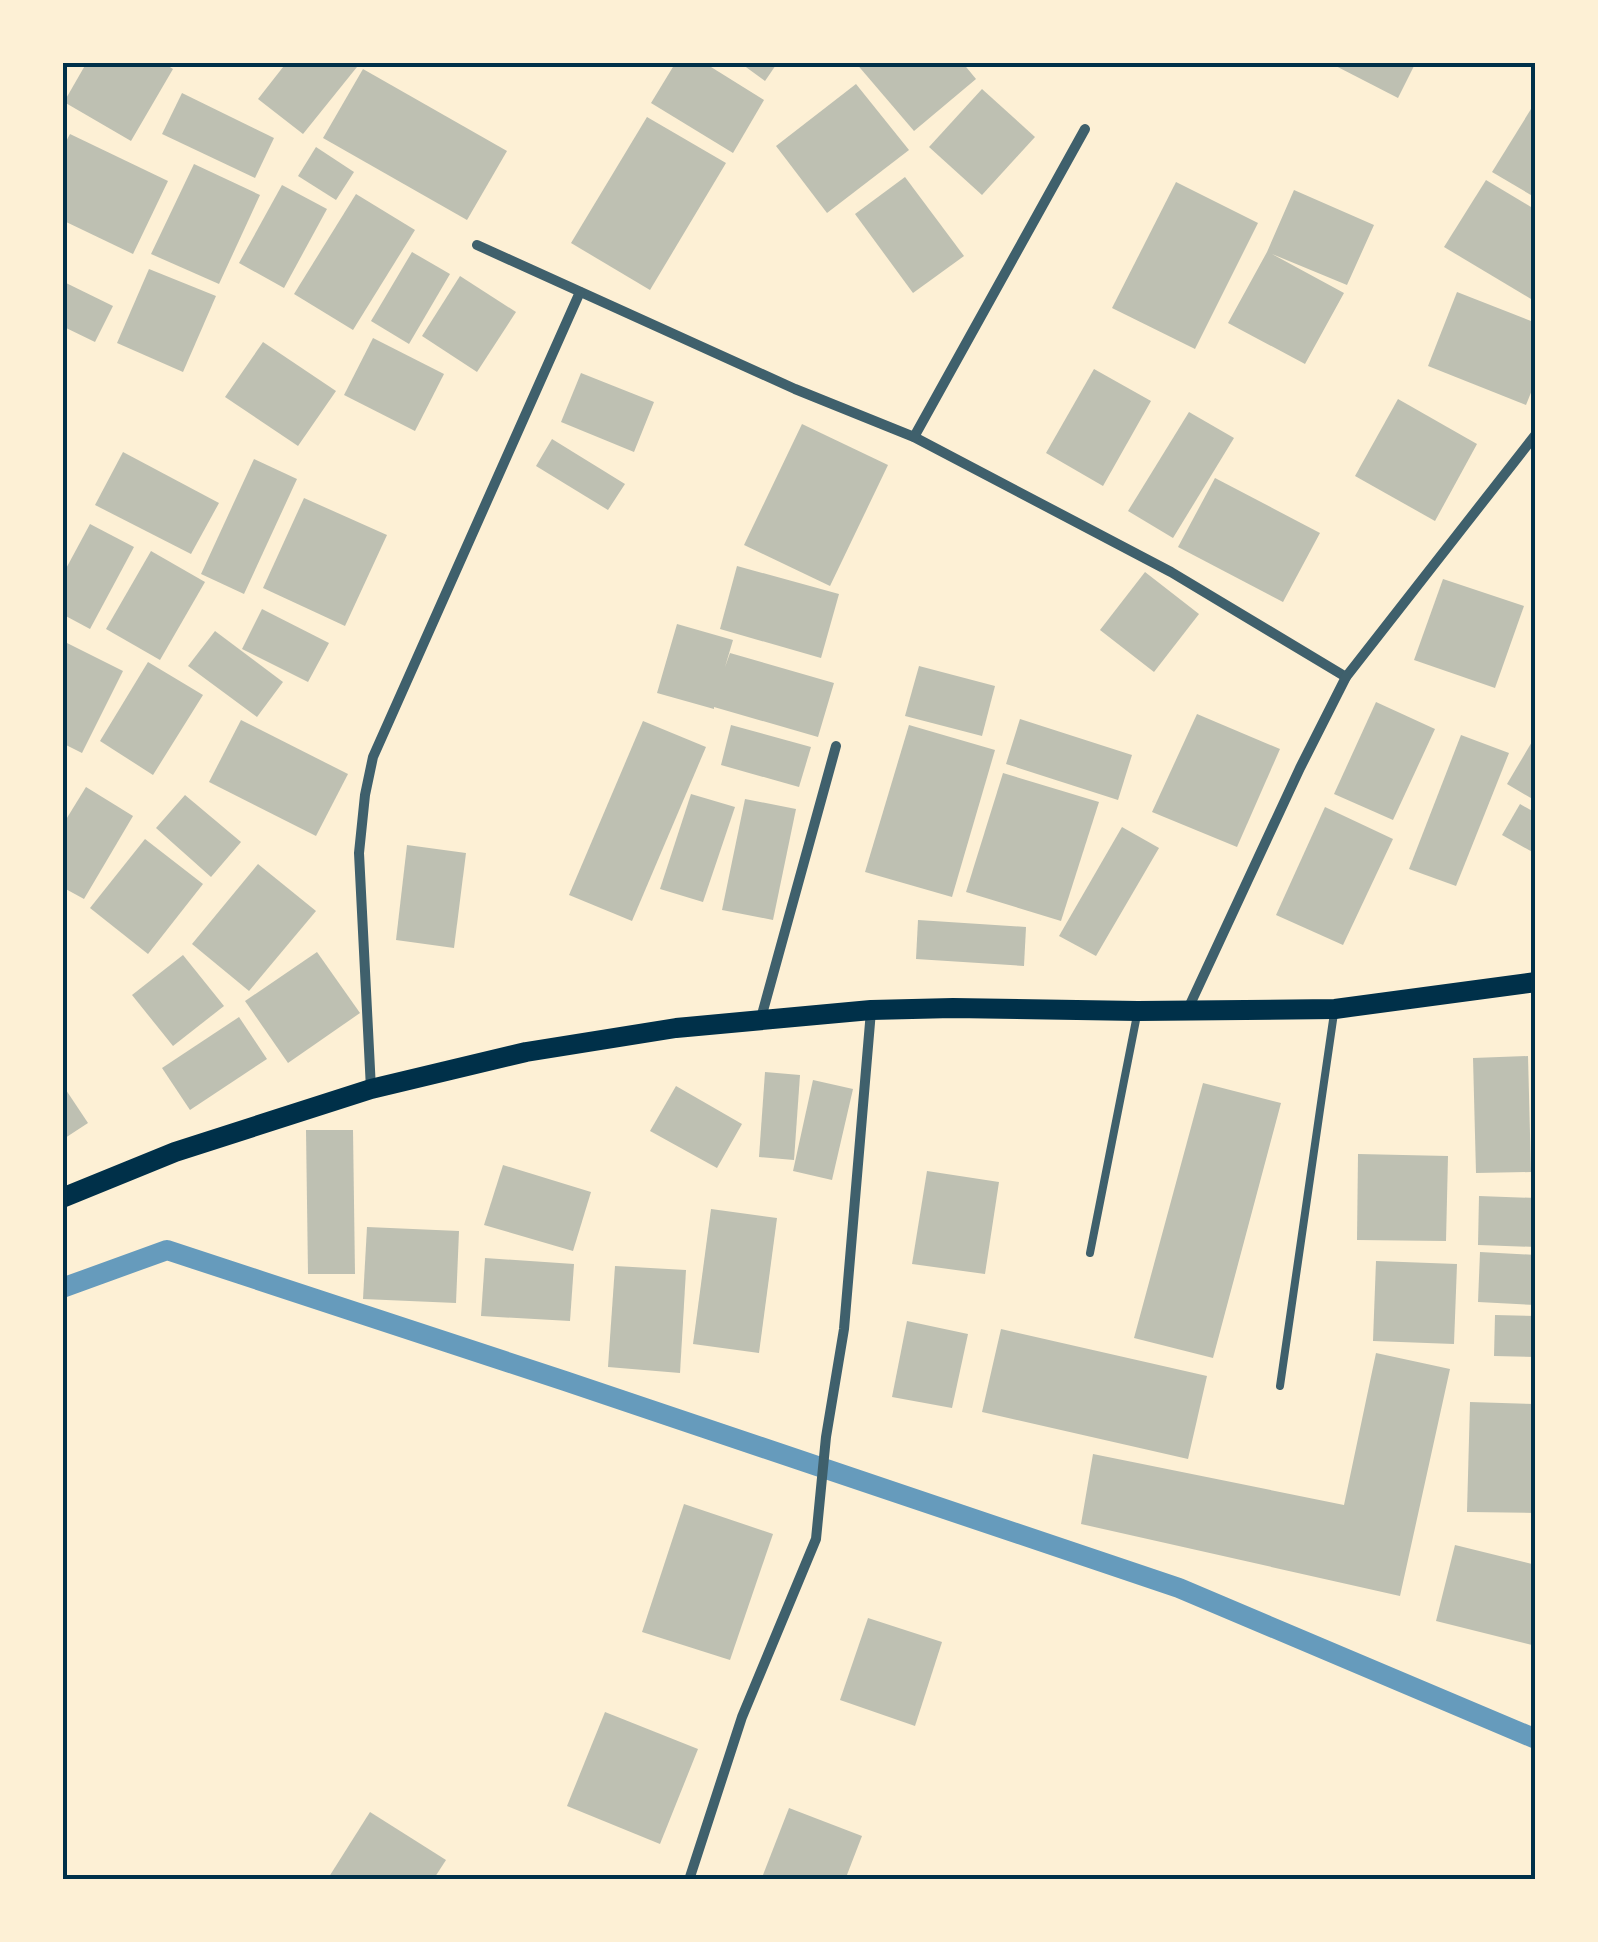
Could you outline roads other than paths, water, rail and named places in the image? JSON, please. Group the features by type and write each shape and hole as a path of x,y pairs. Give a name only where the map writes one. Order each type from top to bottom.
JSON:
{"main road":[{"path":"62,1198 174,1152 371,1089 526,1052 676,1028 871,1010 1335,1009 1536,982"}],"street":[{"path":"914,437 1085,129"},
{"path":"477,245 795,389 914,437 1171,572 1346,676"},
{"path":"371,1089 359,853 373,757 580,292"},
{"path":"1187,1011 1346,676 1536,434"},
{"path":"761,1018 836,746"},
{"path":"689,1880 742,1717 816,1539 826,1437 844,1329 871,1010"}],"lane":[{"path":"1280,1386 1335,1009"},
{"path":"1090,1254 1138,1011"}],"waterway":[{"path":"62,1288 167,1250 1179,1588 1536,1739"}]}
